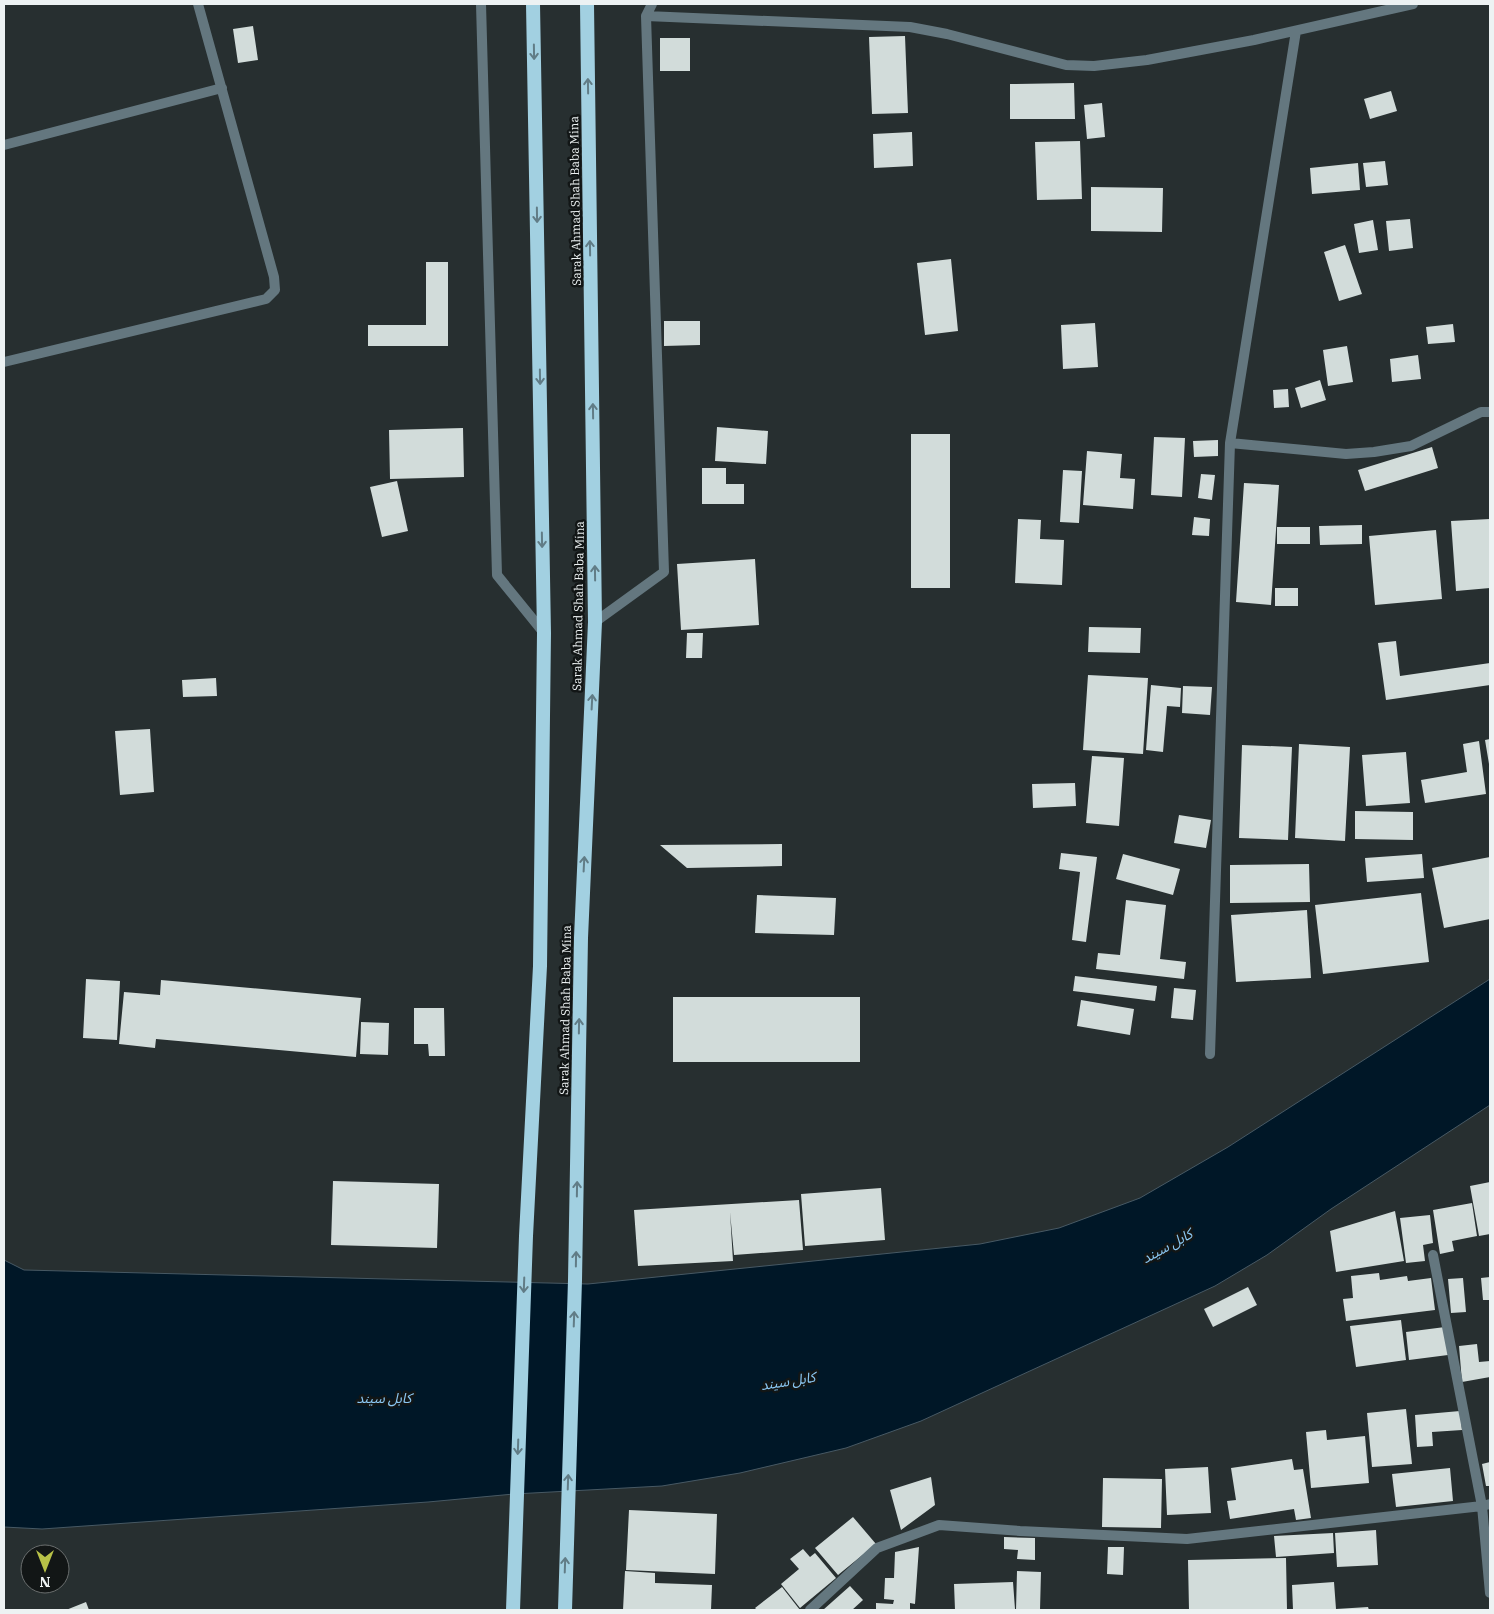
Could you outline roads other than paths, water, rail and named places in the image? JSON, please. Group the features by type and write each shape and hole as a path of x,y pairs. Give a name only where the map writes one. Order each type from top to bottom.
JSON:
{"highway":[{"path":"513,1604 526,1236 540,966 544,634 533,4"},
{"name":"Sarak Ahmad Shah Baba Mina","path":"564,1605 576,1238 581,938 595,622 587,4"}],"street":[{"path":"4,362 266,299 275,290 274,277 198,4"},
{"path":"481,4 497,575 544,634"},
{"path":"595,622 664,572 646,16 652,4"},
{"path":"646,16 910,27 947,34 1066,65 1094,66 1147,60 1296,31 1413,4"},
{"path":"1210,1054 1230,443 1296,31"},
{"path":"4,145 222,88"},
{"path":"1230,443 1346,454 1374,452 1411,446 1481,412 1490,412"},
{"path":"1433,1255 1486,1505 1490,1593"},
{"path":"810,1610 877,1548 939,1525 1020,1531 1187,1538 1486,1505"}],"water":[{"name":"کابل سيند","path":"1490,979 1490,1105 1331,1209 1267,1255 1215,1286 921,1421 846,1448 740,1473 662,1486 514,1494 428,1502 42,1529 4,1527 4,1260 24,1270 588,1284 980,1244 1059,1228 1140,1198 1228,1147"}]}
